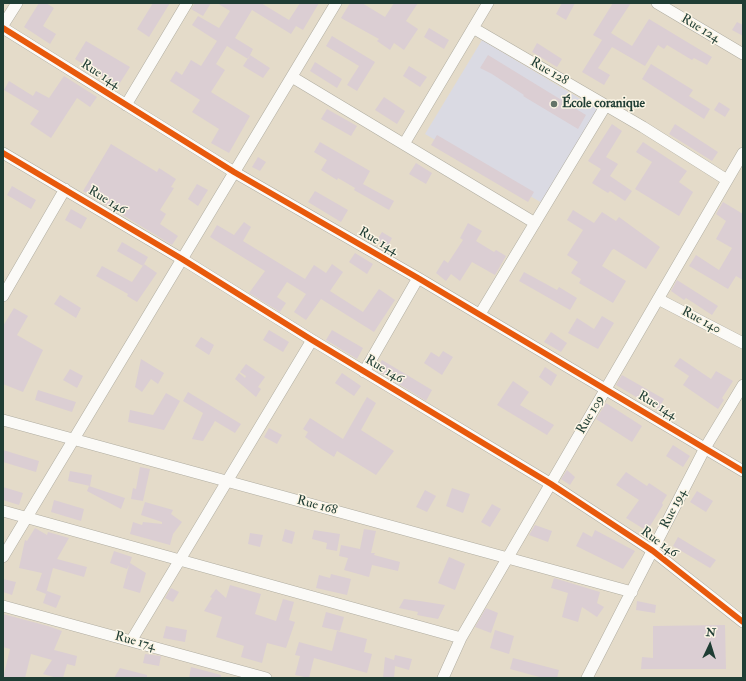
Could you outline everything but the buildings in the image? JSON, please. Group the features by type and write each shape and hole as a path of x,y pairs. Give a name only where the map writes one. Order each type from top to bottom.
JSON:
{"street":[{"path":"3,25 17,3"},
{"path":"126,105 186,3"},
{"path":"3,557 336,3"},
{"path":"404,144 488,3"},
{"name":"Rue 124","path":"657,3 743,54"},
{"name":"Rue 144","path":"3,28 234,172 480,314 743,471"},
{"name":"Rue 128","path":"473,28 606,105 728,180"},
{"path":"292,77 535,223"},
{"path":"480,314 606,105"},
{"name":"Rue 146","path":"3,153 182,259 364,372 551,484 653,551 743,622"},
{"name":"Rue 109","path":"443,678 461,638 743,153"},
{"path":"3,296 65,189"},
{"path":"364,372 418,278"},
{"name":"Rue 140","path":"658,299 743,343"},
{"path":"131,641 312,340"},
{"name":"Rue 194","path":"587,678 705,448 743,385"},
{"name":"Rue 168","path":"3,420 632,592"},
{"path":"3,511 461,638"},
{"name":"Rue 174","path":"3,606 266,678"}],"shaded area":[{"path":"482,40 599,110 542,203 425,134"}],"cycle path":[{"path":"3,28 234,172 418,278 743,471"},
{"path":"3,153 182,259 312,340 551,484 653,551 743,622"}],"place":[{"name":"École coranique","path":"554,104"}]}
